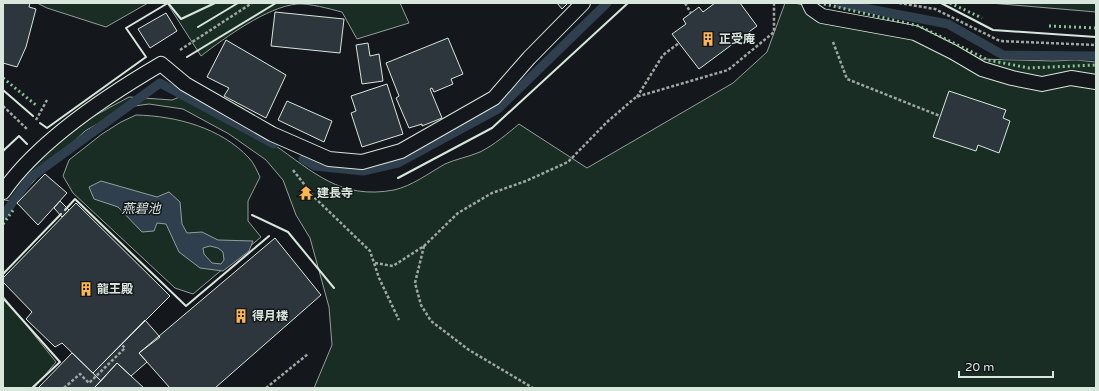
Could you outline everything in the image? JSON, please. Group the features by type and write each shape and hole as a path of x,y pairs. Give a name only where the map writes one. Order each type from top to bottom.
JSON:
{"lane":[{"path":"3,192 16,173 45,146 110,96 161,64 185,84 272,134 329,159 362,162 401,152 494,98 529,58 584,3"},
{"path":"809,3 812,9 822,16 916,33 982,69 1012,78 1042,84 1071,78 1096,82"}],"path":[{"path":"179,50 252,3"},
{"path":"685,3 691,13"},
{"path":"636,97 728,70 774,32 774,3"},
{"path":"899,3 935,9 1000,41 1096,45"},
{"path":"831,38 847,79 940,116"},
{"path":"375,263 393,266 424,246 458,213 492,193 526,181 568,162 607,122 636,97 663,55 679,43"},
{"path":"33,125 47,100"},
{"path":"3,106 30,131"},
{"path":"289,141 282,156 315,198 370,250 379,278 399,320"},
{"path":"424,246 415,283 421,305 431,321 469,350 534,388"},
{"path":"64,388 80,374 89,383 125,348 121,344"},
{"path":"266,388 308,354"}],"green space":[{"path":"37,3 148,3 106,27 47,8"},
{"path":"167,3 400,3 409,23 357,39 342,12 313,5 297,4 285,6 247,24 201,56"},
{"path":"785,3 795,3 842,16 912,28 979,59 1053,61 1076,60 1096,62 1096,388 314,388 332,345 329,307 310,238 296,215 283,180 266,160 229,134 183,109 149,104 127,107 85,131 48,166 19,197 12,201 4,200 40,159 76,126 129,97 172,100 187,94 252,131 329,181 358,191 375,192 394,190 407,186 445,164 480,152 519,124 587,168 733,83 767,52"},
{"path":"990,3 1096,3 1096,12"},
{"path":"136,115 182,121 212,131 238,148 249,158 260,177 248,201 248,221 261,237 193,294 175,288 73,193 63,176 69,160 102,134 121,122"},
{"path":"3,296 56,362 34,388 5,388 3,386"}],"water":[{"name":"燕碧池","path":"101,181 157,197 169,192 180,202 182,224 187,233 202,232 218,240 253,241 249,251 223,271 200,268 179,252 166,224 157,223 154,231 142,232 118,207 94,199 89,187","holes":["210,246 218,248 223,252 224,260 221,264 212,263 204,254 203,248"]}],"building":[{"path":"3,3 30,3 29,7 36,9 26,47 17,67 3,63"},
{"path":"557,3 568,3 562,9"},
{"name":"正受庵","path":"715,3 740,3 757,26 699,69 672,34 686,24 683,19 699,7 703,12"},
{"path":"275,12 344,19 340,53 271,46"},
{"path":"166,13 177,31 150,48 138,29"},
{"path":"448,38 463,74 451,79 453,84 434,92 432,88 430,89 442,118 422,126 422,124 409,128 396,98 399,96 386,63"},
{"path":"226,40 286,75 266,118 224,96 229,88 207,77"},
{"path":"368,43 370,56 379,54 383,81 362,84 356,45"},
{"path":"387,84 403,134 362,147 351,113 356,111 351,96"},
{"path":"949,91 1006,110 1003,118 1010,121 999,153 978,145 976,151 933,137"},
{"path":"287,101 332,121 324,142 278,120"},
{"path":"45,174 67,193 38,225 17,203"},
{"path":"60,201 69,210 62,217 54,208"},
{"name":"龍王殿","path":"76,203 170,296 93,373 62,343 55,347 26,319 32,312 3,282 3,278"},
{"name":"得月楼","path":"275,238 321,295 215,388 170,388 139,353"},
{"path":"145,320 160,337 139,353 147,362 131,376 117,363 101,381 93,373"},
{"path":"72,353 101,381 94,388 38,388"},
{"path":"117,363 131,376 144,388 94,388"}],"waterway":[{"path":"303,159 315,166 363,171 398,163 498,109 607,3"},
{"path":"838,3 948,24 1003,55 1096,56"},
{"path":"3,216 30,178 160,83 274,144"}],"hedge":[{"path":"950,3 982,18"},
{"path":"824,4 919,26 988,60 1029,68 1096,65"},
{"path":"1049,26 1096,28"},
{"path":"3,78 37,106"},
{"path":"3,224 14,209"}],"wall":[{"path":"40,123 47,128 146,57 126,28 168,3 181,19 215,3"},
{"path":"198,27 238,3"},
{"path":"187,57 276,3"},
{"path":"398,178 492,128 628,3"},
{"path":"941,3 993,30 1096,37"},
{"path":"3,90 33,116"},
{"path":"3,151 19,136 27,144"},
{"path":"65,210 75,199 186,306 269,236"},
{"path":"3,274 61,214"},
{"path":"252,215 288,232 334,288"},
{"path":"3,298 60,362 32,388"}],"place":[{"name":"正受庵","path":"708,39"},
{"name":"建長寺","path":"306,193"},
{"name":"龍王殿","path":"86,289"},
{"name":"得月楼","path":"241,316"}]}
